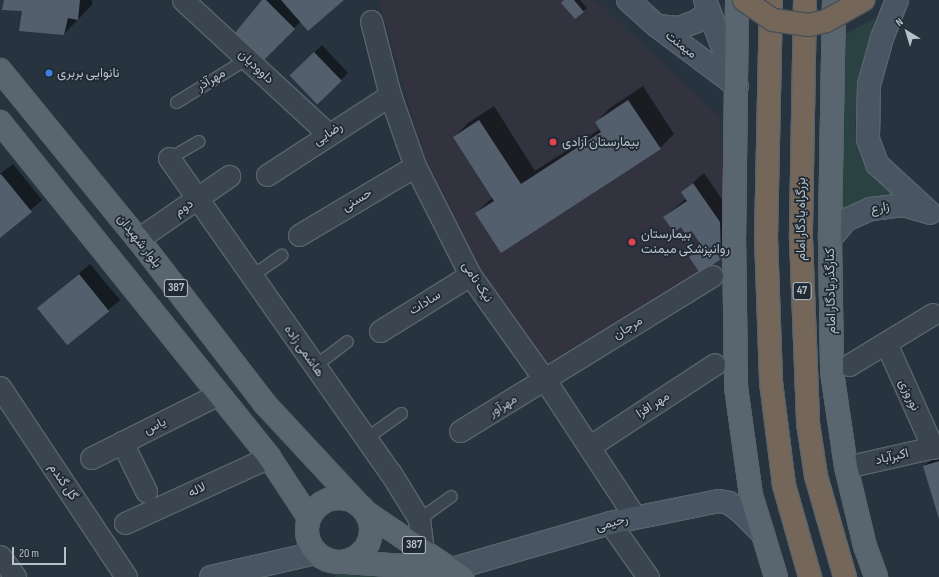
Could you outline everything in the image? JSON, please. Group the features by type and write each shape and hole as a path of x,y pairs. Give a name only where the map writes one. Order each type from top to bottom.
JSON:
{"highway":[{"path":"744,0 773,20 809,25 826,21 864,0"},
{"path":"771,0 766,237 771,382 784,485 810,577"},
{"name":"بزرگراه یادگار امام","path":"805,0 801,238 808,423 816,476 845,577"}],"main road":[{"name":"میمنت","path":"628,0 657,26 737,86"},
{"path":"737,0 734,236 736,387 751,495 776,577"},
{"name":"کنارگذر یادگار امام","path":"834,0 830,239 832,372 846,467 865,546 876,577"},
{"path":"897,0 882,38 869,85 868,138 878,164 934,216"},
{"path":"657,26 679,28 697,21 707,6"},
{"path":"707,6 737,86"},
{"name":"بلوار شهیدان","path":"0,70 138,239 265,404 362,507"},
{"name":"387","path":"0,122 269,457 309,518"},
{"name":"زارع","path":"830,239 846,220 871,209 903,205 934,216"},
{"path":"345,562 364,551 372,531 362,507 339,497 330,498 317,506 309,518 308,538 316,553 330,561 457,573"},
{"name":"رحیمی","path":"457,573 507,553 610,523 719,501 729,503 740,511 763,534"},
{"name":"387","path":"362,507 423,551 457,573"},
{"path":"211,577 316,553"},
{"path":"490,577 507,553"}],"street":[{"name":"داوودیان","path":"185,0 328,134"},
{"name":"نیک نامی","path":"370,21 390,95 415,166 470,275 545,380 590,446 635,517"},
{"name":"رضایی","path":"267,175 390,95"},
{"name":"هاشمی زاده","path":"169,158 250,276 366,438 418,520 423,551"},
{"name":"حسنی","path":"299,235 415,166"},
{"name":"دوم","path":"138,239 229,176"},
{"name":"سادات","path":"380,332 470,275"},
{"name":"مرجان","path":"545,380 712,276"},
{"path":"849,365 933,314"},
{"name":"نوروزی","path":"886,343 936,447"},
{"name":"مهر افزا","path":"590,446 715,364"},
{"name":"مهرآور","path":"460,432 545,380"},
{"name":"گل گندم","path":"0,387 126,577"},
{"name":"یاس","path":"91,458 219,394"},
{"path":"122,442 146,491"},
{"name":"اکبرآباد","path":"846,467 936,447"},
{"name":"لاله","path":"125,523 269,457"},
{"path":"610,523 648,577"},
{"path":"0,556 15,577"}],"lane":[{"name":"مهرآذر","path":"176,102 246,58"},
{"path":"169,158 199,141"},
{"path":"250,276 281,255"},
{"path":"314,366 347,341"},
{"path":"366,438 401,413"},
{"path":"418,520 451,496"}],"shaded area":[{"name":"بیمارستان آزادی","path":"379,0 595,0 721,118 726,263 549,369 486,279 427,166"}],"green space":[{"path":"875,18 859,83 855,127 865,164 873,176 901,198 841,211 844,35"},
{"path":"335,567 364,573 397,577 335,577"},
{"path":"415,573 431,577 397,577"}],"building":[{"path":"4,0 80,0 78,20 68,18 64,35 19,31 22,11 2,10"},
{"path":"262,0 266,0 295,29 264,60 235,33"},
{"path":"281,0 344,0 308,31"},
{"path":"564,0 574,0 584,12 575,19 561,3"},
{"path":"314,52 342,81 317,104 290,76"},
{"path":"628,100 661,149 501,253 475,213 494,201 453,137 479,120 521,184 601,132 595,122"},
{"path":"1,174 32,212 0,238 0,175"},
{"path":"693,183 720,222 721,259 700,273 689,257 703,248 693,233 687,237 681,227 674,232 663,217 687,201 681,192"},
{"path":"79,274 109,311 67,345 37,308"},
{"path":"939,461 939,519 923,466"}],"place":[{"name":"نانوایی بربری","path":"49,73"},
{"name":"بیمارستان آزادی","path":"553,142"},
{"name":"بیمارستان روانپزشکی میمنت","path":"632,242"}]}
